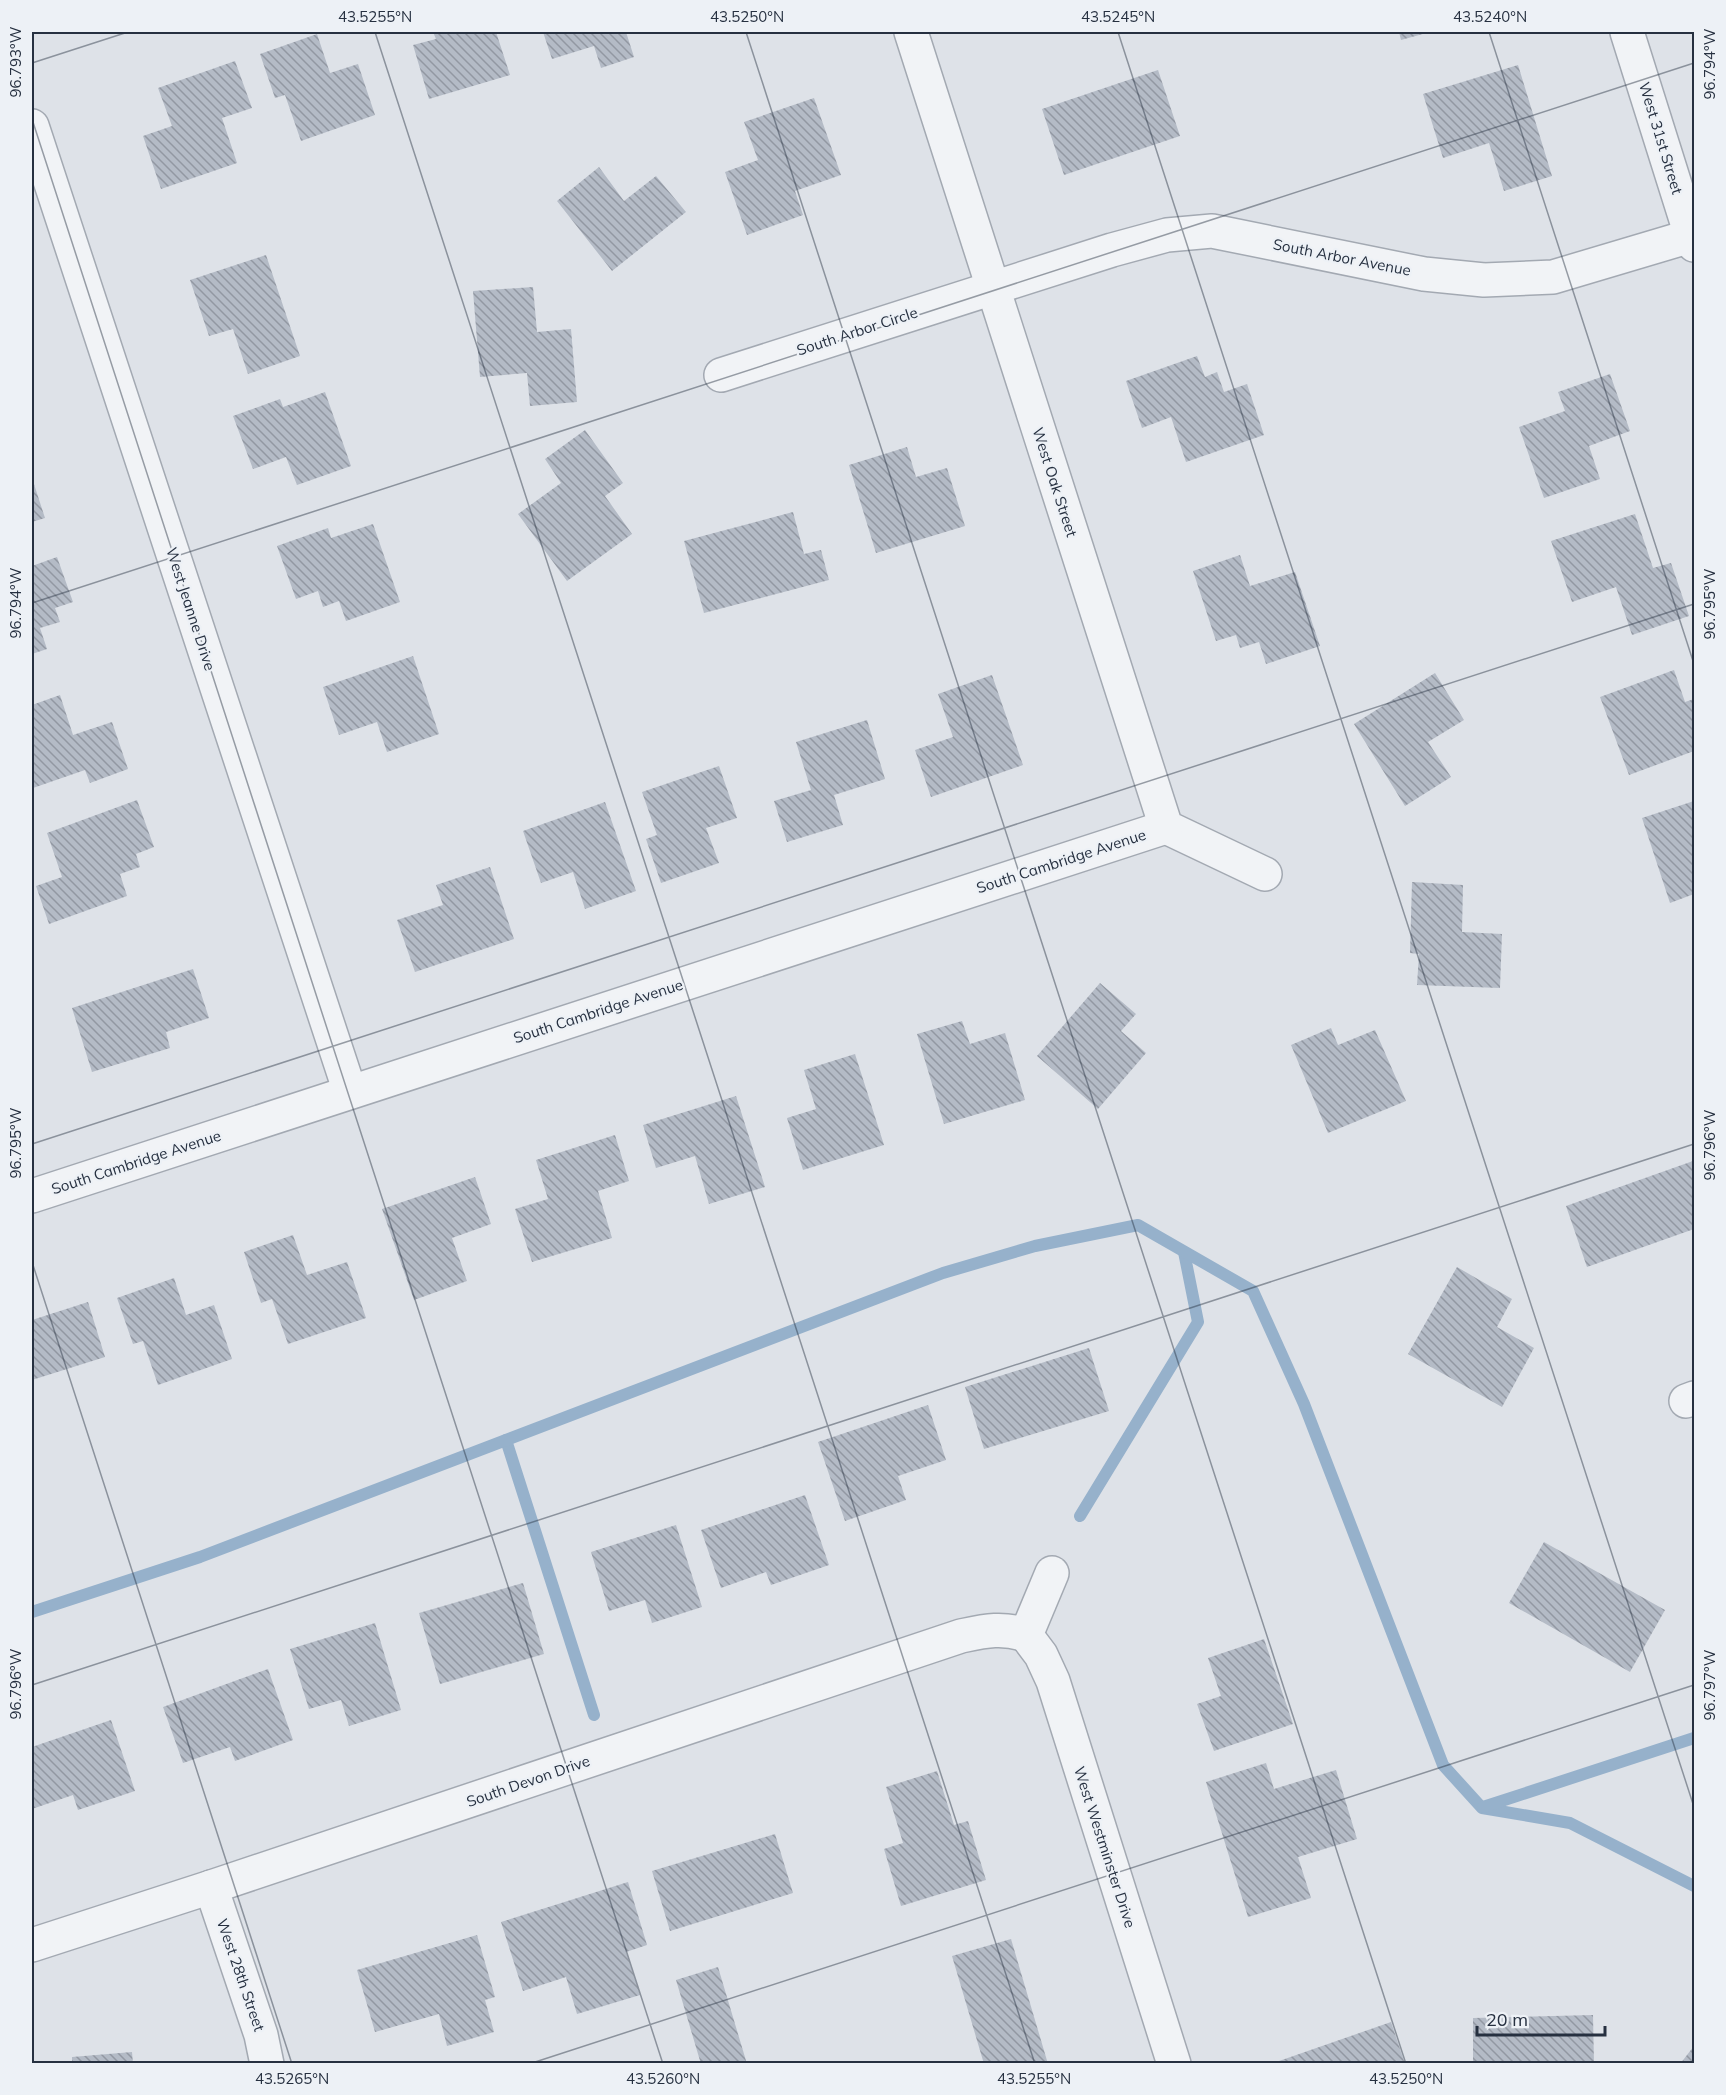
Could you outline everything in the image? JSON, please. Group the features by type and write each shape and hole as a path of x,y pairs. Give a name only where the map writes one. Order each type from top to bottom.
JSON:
{"street":[{"name":"West Oak Street","path":"911,32 1166,827"},
{"name":"West 31st Street","path":"1627,32 1694,239"},
{"name":"West Jeanne Drive","path":"32,126 350,1092"},
{"name":"South Arbor Avenue","path":"993,287 1167,235 1212,231 1424,274 1484,280 1552,277 1694,239"},
{"name":"South Arbor Circle","path":"721,375 993,287"},
{"name":"South Cambridge Avenue","path":"32,1196 1166,827"},
{"path":"1166,827 1265,874"},
{"path":"1026,1635 1052,1573"},
{"name":"South Devon Drive","path":"32,1945 960,1636 1010,1630 1026,1635"},
{"name":"West Westminster Drive","path":"1026,1635 1041,1655 1053,1681 1174,2064"},
{"name":"West 28th Street","path":"211,1887 261,2035 267,2064"}],"building":[{"path":"433,32 496,32 510,75 429,99 413,45 436,39"},
{"path":"543,32 626,32 634,57 601,68 594,46 552,59"},
{"path":"1399,32 1430,32 1401,40"},
{"path":"317,34 330,73 358,64 375,115 301,141 285,95 275,98 260,54"},
{"path":"235,61 252,108 222,118 237,163 161,189 143,136 172,126 158,88"},
{"path":"1518,65 1552,176 1504,191 1489,143 1443,158 1423,94"},
{"path":"1158,70 1180,136 1064,175 1042,109"},
{"path":"814,98 841,175 795,191 803,215 747,235 725,172 758,160 744,122"},
{"path":"599,167 624,201 656,176 686,212 612,271 557,201"},
{"path":"266,255 300,356 248,374 233,329 209,336 190,280"},
{"path":"533,287 537,332 571,329 577,402 530,406 527,373 480,377 473,291"},
{"path":"1197,356 1205,377 1217,372 1224,392 1247,384 1264,435 1186,462 1171,417 1142,428 1126,381"},
{"path":"1610,374 1630,431 1589,446 1600,479 1544,498 1519,427 1565,411 1558,392"},
{"path":"325,392 351,466 297,485 286,457 253,469 233,416 280,399 283,407"},
{"path":"585,430 623,483 605,496 632,534 567,581 518,514 561,483 545,459"},
{"path":"907,447 916,477 947,468 965,526 876,553 849,465"},
{"path":"32,478 45,518 32,522"},
{"path":"793,512 804,554 821,550 829,580 704,613 684,541"},
{"path":"1635,514 1653,568 1671,563 1689,616 1632,635 1616,587 1572,602 1551,541"},
{"path":"373,524 400,602 346,621 339,601 323,607 318,591 296,599 277,546 328,528 331,538"},
{"path":"1240,555 1250,586 1295,572 1320,646 1266,664 1259,642 1240,648 1236,635 1216,641 1193,571"},
{"path":"57,557 73,602 55,608 60,622 40,628 47,649 32,654 32,566"},
{"path":"413,656 439,734 387,752 377,722 339,735 323,687"},
{"path":"1674,670 1685,702 1694,699 1694,751 1629,775 1600,697"},
{"path":"1435,673 1464,720 1428,742 1451,777 1405,806 1354,724"},
{"path":"992,675 1023,765 931,797 915,750 953,737 938,694"},
{"path":"60,695 73,735 112,722 128,769 90,783 85,770 33,788 32,705"},
{"path":"867,720 885,779 834,795 843,825 787,842 774,801 811,790 796,742"},
{"path":"719,766 737,818 706,828 719,863 661,883 646,839 657,835 642,792"},
{"path":"137,800 154,847 136,854 140,867 120,874 127,896 49,924 36,886 62,877 47,833"},
{"path":"1694,801 1694,894 1670,903 1642,818"},
{"path":"605,802 636,891 585,909 573,872 541,883 523,831"},
{"path":"490,867 514,939 415,972 397,920 443,905 436,885"},
{"path":"1412,882 1463,885 1462,932 1502,934 1500,988 1417,985 1419,954 1410,953"},
{"path":"193,969 209,1018 166,1032 170,1048 92,1072 72,1008"},
{"path":"1100,983 1136,1014 1121,1031 1146,1053 1098,1109 1037,1056"},
{"path":"962,1021 970,1044 1005,1033 1025,1100 944,1124 917,1034"},
{"path":"1331,1028 1338,1045 1375,1030 1406,1101 1328,1133 1291,1045"},
{"path":"855,1054 884,1145 803,1170 787,1118 816,1109 804,1070"},
{"path":"736,1096 765,1187 709,1204 695,1156 656,1168 643,1125"},
{"path":"615,1135 629,1181 598,1191 612,1238 532,1262 515,1209 548,1199 536,1160"},
{"path":"1693,1161 1694,1229 1587,1267 1566,1206"},
{"path":"475,1177 491,1224 452,1238 467,1281 414,1300 382,1209"},
{"path":"293,1235 307,1275 347,1262 366,1318 288,1344 272,1299 261,1303 244,1252"},
{"path":"1457,1267 1512,1299 1497,1327 1534,1348 1502,1407 1408,1354"},
{"path":"174,1278 186,1315 214,1305 232,1359 158,1385 143,1341 133,1344 117,1298"},
{"path":"88,1302 105,1357 32,1380 32,1320"},
{"path":"1089,1348 1109,1411 984,1449 965,1387"},
{"path":"928,1405 946,1460 898,1476 906,1500 845,1521 818,1442"},
{"path":"805,1495 829,1565 771,1585 766,1572 721,1588 701,1530"},
{"path":"676,1525 702,1607 652,1623 645,1600 609,1611 591,1552"},
{"path":"1544,1542 1665,1610 1630,1672 1509,1603"},
{"path":"523,1583 544,1654 440,1684 419,1613"},
{"path":"375,1623 401,1710 349,1726 341,1700 309,1709 290,1649"},
{"path":"1264,1639 1293,1724 1214,1751 1197,1704 1221,1696 1208,1658"},
{"path":"268,1669 293,1740 235,1761 230,1747 183,1763 163,1707"},
{"path":"111,1720 135,1791 78,1810 73,1795 32,1809 32,1747"},
{"path":"1266,1763 1274,1789 1336,1770 1357,1839 1298,1857 1311,1898 1248,1917 1206,1782"},
{"path":"937,1771 954,1825 968,1821 986,1880 901,1906 884,1849 903,1843 886,1787"},
{"path":"775,1834 793,1893 670,1931 652,1871"},
{"path":"628,1882 647,1945 626,1952 640,1995 577,2014 566,1977 523,1991 501,1922"},
{"path":"477,1935 495,1997 485,2000 494,2032 447,2046 439,2014 375,2032 357,1970"},
{"path":"1011,1939 1048,2064 984,2064 952,1956"},
{"path":"718,1967 747,2064 701,2064 676,1980"},
{"path":"1593,2015 1594,2064 1473,2064 1473,2018"},
{"path":"1391,2022 1405,2064 1280,2064 1279,2061"},
{"path":"1694,2046 1694,2064 1680,2064"},
{"path":"132,2052 133,2064 72,2064 72,2057"}],"waterway":[{"path":"32,1612 200,1557 943,1273 1035,1246 1138,1225 1253,1291 1304,1404 1443,1765 1482,1808 1570,1823 1694,1886"},
{"path":"1080,1516 1198,1322 1184,1252"},
{"path":"506,1440 594,1715"},
{"path":"1483,1807 1694,1738"}]}
